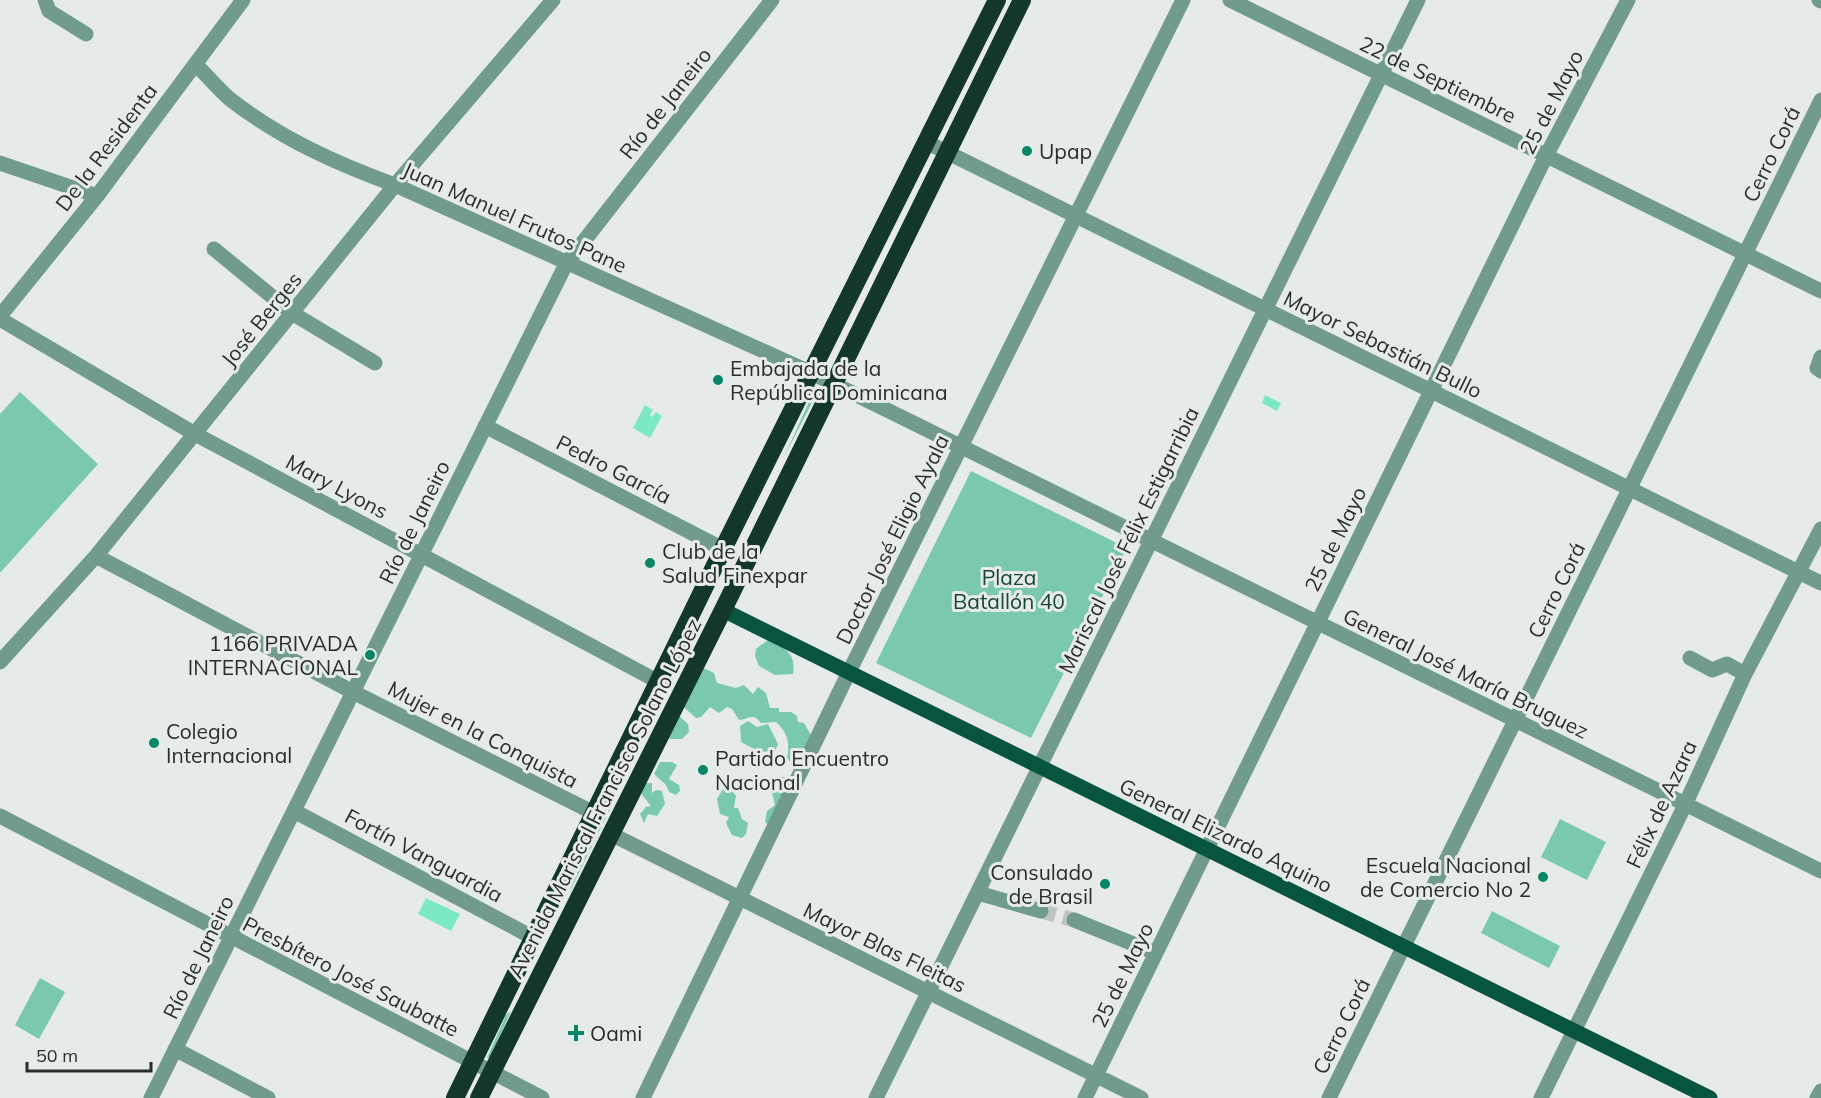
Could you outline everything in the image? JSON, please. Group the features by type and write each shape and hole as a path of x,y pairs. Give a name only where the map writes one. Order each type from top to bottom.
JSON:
{"highway":[{"name":"Avenida Mariscal Francisco Solano López","path":"456,1098 723,549 928,143 997,0"},
{"name":"Avenida Mariscal Francisco Solano López","path":"479,1098 723,610 1022,0"},
{"path":"834,384 828,378 828,365 883,248 890,218"}],"main road":[{"name":"General Elizardo Aquino","path":"723,610 1710,1098"}],"street":[{"path":"45,0 50,11 86,34"},
{"name":"De la Residenta","path":"0,318 97,196 243,0"},
{"name":"José Berges","path":"0,662 96,556 395,185 553,0"},
{"name":"Río de Janeiro","path":"151,1098 567,264 772,0"},
{"name":"Doctor José Eligio Ayala","path":"643,1098 849,672 1183,0"},
{"name":"22 de Septiembre","path":"1230,0 1821,291"},
{"name":"Mariscal José Félix Estigarribia","path":"876,1098 1418,0"},
{"name":"25 de Mayo","path":"1085,1098 1546,156 1628,0"},
{"name":"Juan Manuel Frutos Pane","path":"195,64 230,98 283,137 338,164 395,185 834,384"},
{"name":"Cerro Corá","path":"1329,1098 1821,100"},
{"name":"Mayor Sebastián Bullo","path":"928,143 1821,583"},
{"path":"0,163 97,196"},
{"path":"214,249 292,313 375,363"},
{"name":"Mary Lyons","path":"0,318 195,434 659,682"},
{"path":"1821,357 1817,369 1821,371"},
{"name":"General José María Bruguez","path":"834,384 1821,871"},
{"name":"Pedro García","path":"485,426 723,549"},
{"name":"Félix de Azara","path":"1541,1098 1685,804 1745,674 1821,529"},
{"name":"Mujer en la Conquista","path":"96,556 353,692 594,813"},
{"path":"1690,658 1712,670 1727,664 1745,674"},
{"name":"Fortín Vanguardia","path":"294,811 534,938"},
{"name":"Presbítero José Saubatte","path":"0,816 542,1098"},
{"name":"Mayor Blas Fleitas","path":"611,834 1141,1098"},
{"path":"978,893 1041,911"},
{"path":"1074,920 1156,953"},
{"path":"175,1050 268,1098"},
{"path":"1818,1098 1821,1091"}],"green space":[{"path":"817,390 817,393 784,457 814,391"},
{"path":"20,392 98,464 0,573 0,414"},
{"name":"Plaza Batallón 40","path":"971,471 1127,548 1031,738 876,663"},
{"path":"769,639 791,656 793,674 775,675 759,666 755,656 756,649"},
{"path":"699,666 714,673 717,683 736,688 744,685 753,694 758,687 766,693 770,708 779,708 779,712 791,712 797,716 798,722 804,723 811,735 795,768 787,758 786,734 776,722 761,723 753,717 739,720 732,709 727,707 719,713 710,707 701,717 696,718 680,704"},
{"path":"678,715 688,724 689,732 682,739 670,739 665,734"},
{"path":"748,721 757,727 768,724 778,744 775,751 760,752 741,742 740,726"},
{"path":"660,762 672,762 677,765 669,779 679,785 680,791 676,795 669,792 666,785 654,774"},
{"path":"768,777 789,777 801,784 800,791 782,827 772,827 765,822 767,811 775,805"},
{"path":"643,783 652,783 652,793 656,790 662,791 665,804 657,816 648,814 644,823 640,814 646,807 651,806 639,791"},
{"path":"727,783 736,796 734,808 738,808 742,819 748,823 746,834 742,838 732,835 726,823 729,817 720,814 717,799"},
{"path":"614,801 570,891 572,882"},
{"path":"1560,819 1606,842 1587,880 1541,857"},
{"path":"1492,911 1560,946 1549,968 1481,933"},
{"path":"40,978 65,992 39,1039 15,1025"},
{"path":"511,1011 490,1058 487,1058 506,1015"}],"shaded area":[{"path":"1265,395 1281,403 1277,411 1262,403"},
{"path":"645,405 653,410 650,415 652,417 656,412 662,416 650,438 633,428"},
{"path":"426,898 460,914 451,931 418,914"}],"tunnel":[{"path":"1041,911 1074,920"}],"place":[{"name":"Upap","path":"1027,151"},
{"name":"Embajada de la República Dominicana","path":"718,380"},
{"name":"Club de la Salud Finexpar","path":"650,563"},
{"name":"1166 PRIVADA INTERNACIONAL","path":"370,655"},
{"name":"Colegio Internacional","path":"154,743"},
{"name":"Partido Encuentro Nacional","path":"703,770"},
{"name":"Escuela Nacional de Comercio No 2","path":"1543,877"},
{"name":"Consulado de Brasil","path":"1105,884"},
{"name":"Oami","path":"576,1033"}]}
